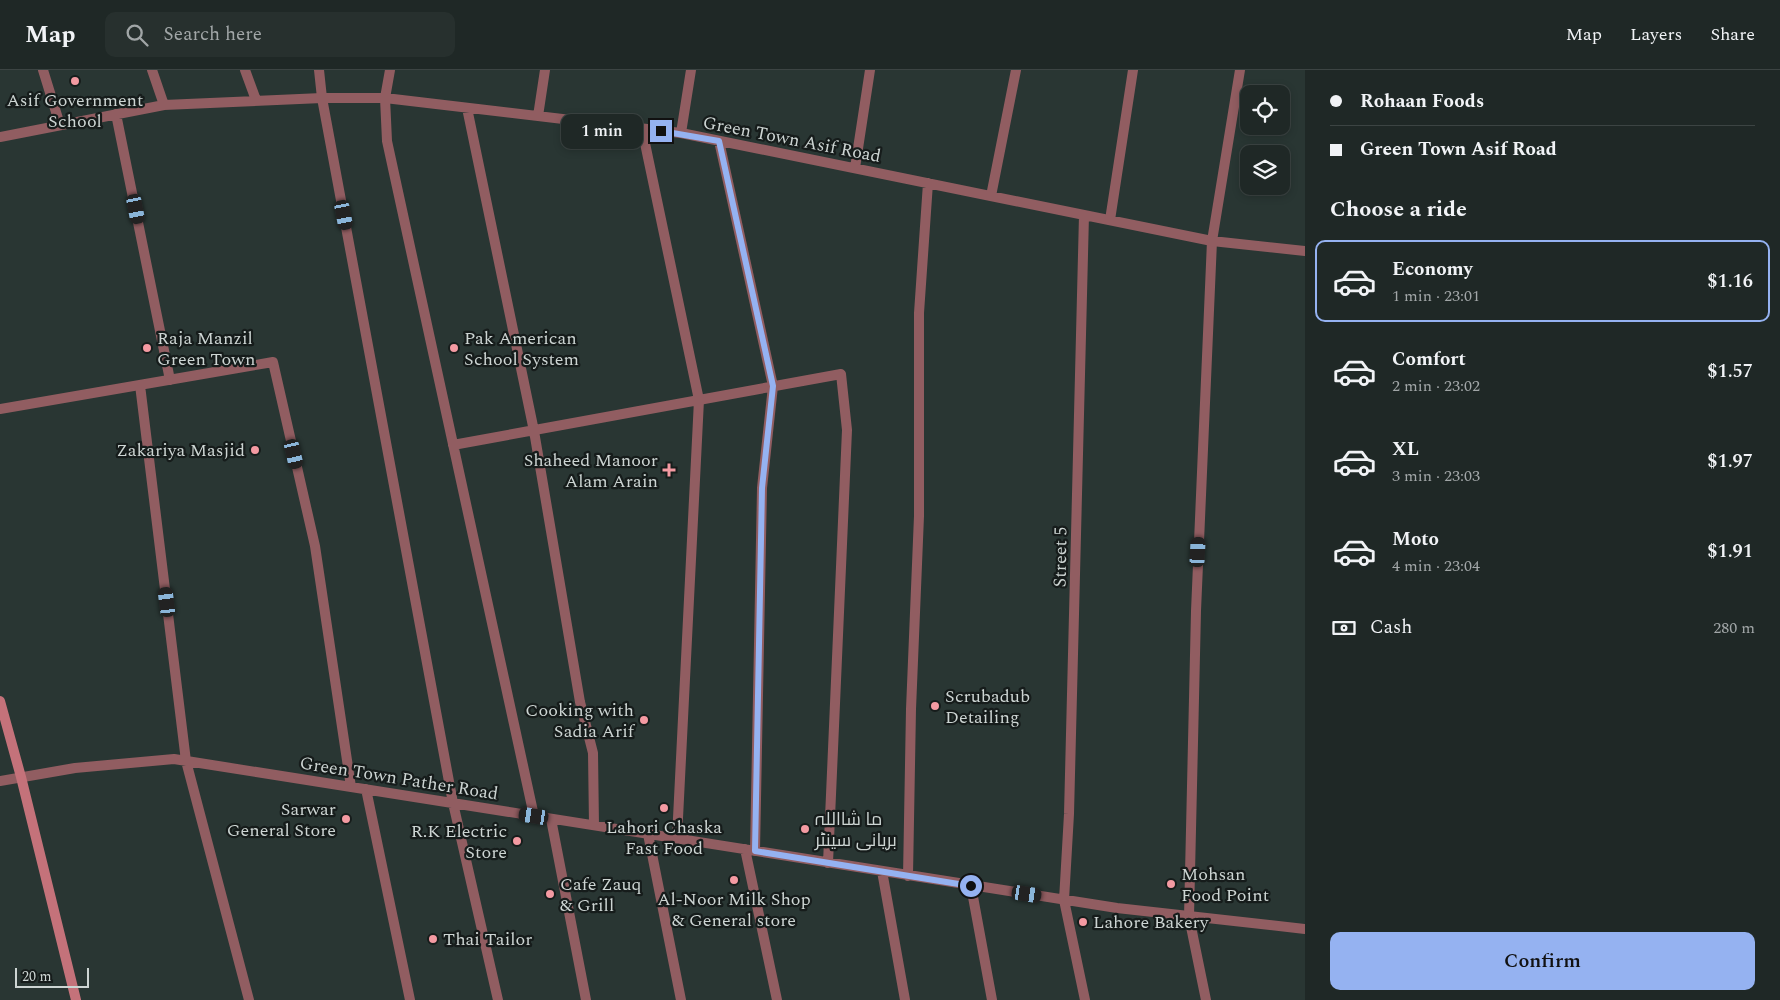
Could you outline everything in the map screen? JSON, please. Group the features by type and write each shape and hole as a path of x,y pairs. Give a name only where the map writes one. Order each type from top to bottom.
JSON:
{"street":[{"path":"43,70 60,125"},
{"path":"152,70 164,104"},
{"path":"245,70 256,100"},
{"path":"320,70 322,98 453,803 498,1000"},
{"path":"390,70 385,98 387,141 534,816"},
{"path":"538,116 545,70"},
{"path":"681,133 691,70"},
{"path":"855,168 870,70"},
{"path":"991,196 1016,70"},
{"path":"1110,220 1133,70"},
{"path":"1206,1000 1189,917 1196,610 1212,241 1240,70"},
{"name":"Green Town Asif Road","path":"0,137 164,104 322,98 385,98 681,133 1212,241 1305,251"},
{"path":"468,108 534,431 580,702 593,753 594,826"},
{"path":"116,114 170,380"},
{"path":"642,128 699,400 676,838"},
{"path":"719,141 773,386 762,488 750,850 777,1000"},
{"path":"908,876 911,709 919,516 919,313 928,183"},
{"name":"Street 5","path":"1084,215 1070,794 1064,900 1085,1000"},
{"path":"0,409 273,362 315,546 351,787"},
{"path":"453,445 841,374 847,430 828,863"},
{"path":"140,385 186,761 249,1000"},
{"path":"0,701 21,777 76,1000"},
{"name":"Green Town Pather Road","path":"0,781 75,768 174,759 1064,900 1189,917 1305,929"},
{"path":"366,789 410,1000"},
{"path":"551,819 586,1000"},
{"path":"648,834 681,1000"},
{"path":"882,872 905,1000"},
{"path":"971,886 992,1000"}],"place":[{"name":"Asif Government School","path":"75,81"},
{"name":"Raja Manzil Green Town","path":"147,348"},
{"name":"Pak American School System","path":"454,348"},
{"name":"Zakariya Masjid","path":"255,450"},
{"name":"Shaheed Manoor Alam Arain","path":"669,470"},
{"name":"Scrubadub Detailing","path":"935,706"},
{"name":"Cooking with Sadia Arif","path":"644,720"},
{"name":"Lahori Chaska Fast Food","path":"664,808"},
{"name":"Sarwar General Store","path":"346,819"},
{"name":"ما شااللہ بریانی سینٹر","path":"805,829"},
{"name":"R.K Electric Store","path":"517,841"},
{"name":"Al-Noor Milk Shop & General store","path":"734,880"},
{"name":"Mohsan Food Point","path":"1171,884"},
{"name":"Cafe Zauq & Grill","path":"550,894"},
{"name":"Lahore Bakery","path":"1083,922"},
{"name":"Thai Tailor","path":"433,939"}],"route":[{"path":"661,131 719,141 773,386 762,488 755,851 971,886"}]}
